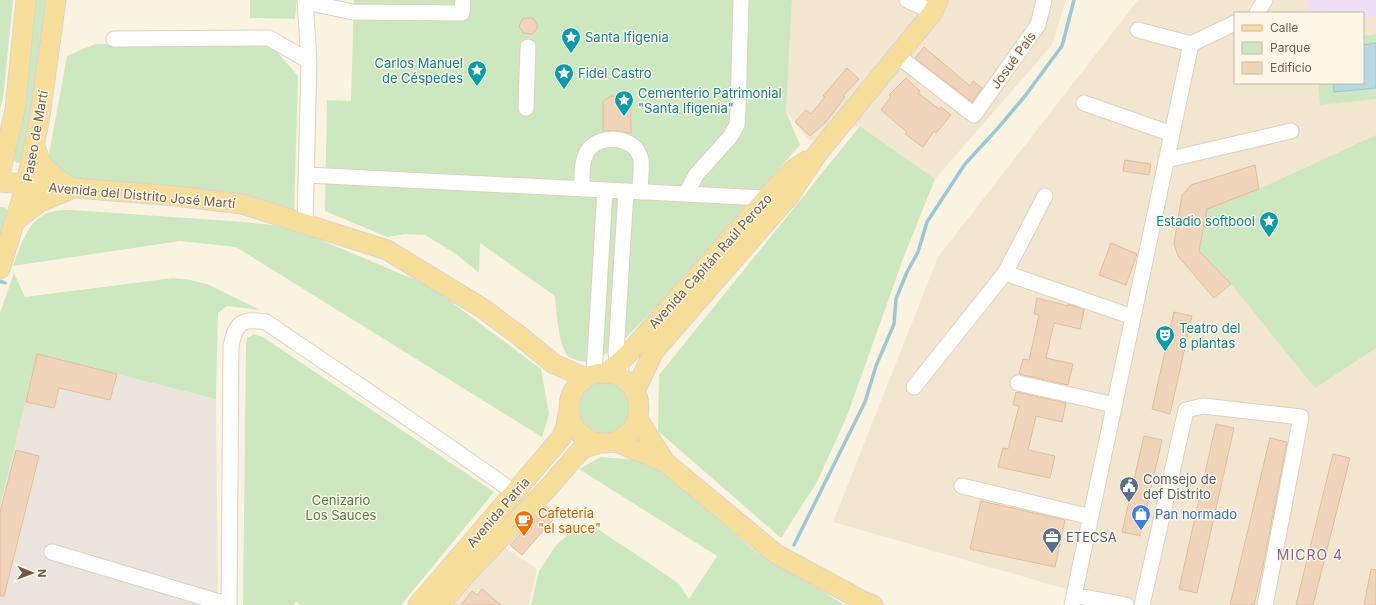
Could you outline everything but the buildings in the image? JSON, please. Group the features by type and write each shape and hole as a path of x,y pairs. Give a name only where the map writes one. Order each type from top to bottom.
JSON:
{"main road":[{"name":"Paseo de Martí","path":"0,174 14,110 26,0"},
{"name":"Paseo de Martí","path":"0,269 26,185 40,116 56,0"},
{"name":"Avenida Capitán Raúl Perozo","path":"611,377 778,193 818,154 898,56 936,6"},
{"path":"34,144 41,163 56,178 74,188"},
{"name":"Avenida del Distrito José Martí","path":"0,182 175,196 242,204 387,250 482,308 554,364 566,383 569,406"},
{"path":"16,221 40,202 74,188"},
{"name":"Avenida Capitán Raúl Perozo","path":"611,377 654,351 778,193"},
{"name":"Avenida del Distrito José Martí","path":"554,364 611,377"},
{"path":"611,377 639,408 638,419 630,433 616,442 597,444 584,438 573,427 569,406 576,387 611,377"},
{"name":"Avenida Patria","path":"418,605 561,438 566,426 569,406"},
{"path":"638,419 665,462"},
{"path":"616,442 665,462 776,554 873,605"},
{"name":"Avenida Patria","path":"440,605 468,572 580,452 586,447 597,444"}],"street":[{"path":"305,224 309,61 305,1 353,12 462,13 463,0"},
{"path":"686,194 696,175 730,137 737,125 741,0"},
{"path":"907,0 936,6"},
{"name":"Josué País","path":"898,56 974,115 1038,25 1044,0"},
{"path":"1258,12 1266,0"},
{"path":"1138,30 1191,44 1234,23"},
{"path":"114,39 269,38 309,61"},
{"path":"1126,605 1073,600 1191,44"},
{"path":"526,108 528,47"},
{"path":"1084,103 1172,134"},
{"path":"1166,160 1291,131"},
{"path":"582,189 582,166 587,152 595,144 610,139 624,141 635,147 641,160 633,191 617,331 616,353 611,377"},
{"path":"307,175 686,194 778,193"},
{"path":"606,190 611,377"},
{"path":"914,387 1005,273 1045,196"},
{"path":"1005,273 1133,317"},
{"path":"52,552 229,605 231,346 234,333 242,322 253,320 266,322 427,430 515,493"},
{"path":"1018,383 1114,405"},
{"path":"1142,605 1186,410 1203,406 1301,417 1297,446 1265,605"},
{"path":"962,486 1091,516"}],"shaded area":[{"path":"792,0 1066,0 1052,45 935,179 860,126 810,141 786,112"},
{"path":"1138,0 1376,0 1376,605 1129,605 1066,589 833,522 938,257"},
{"path":"1309,0 1376,0 1376,17 1364,18 1364,12 1309,12"},
{"path":"37,354 216,399 218,605 0,605 0,507"},
{"path":"504,547 537,569 529,605 448,605"}],"green space":[{"path":"0,0 13,0 3,99 0,108"},
{"path":"34,0 49,0 37,84 22,161 17,163 13,159 26,81"},
{"path":"250,0 297,0 295,19 250,18"},
{"path":"354,0 792,0 786,112 800,145 672,290 625,339 594,363 569,357 566,353 560,338 555,296 480,243 479,273 456,254 425,235 405,234 387,237 325,211 327,100 351,101","holes":["611,96 624,97 630,103 632,113 631,133 603,133 603,102"]},
{"path":"1376,34 1376,99 1320,105 1318,84 1364,84 1364,36"},
{"path":"95,44 272,46 298,76 294,213 71,183 48,160 67,56"},
{"path":"860,126 935,179 903,259 847,416 817,482 781,538 658,431 659,375"},
{"path":"1376,135 1376,348 1315,388 1231,284 1199,251 1207,209 1259,189"},
{"path":"0,207 4,207 8,210 0,243"},
{"path":"58,210 244,222 290,227 430,286 541,369 549,414 542,437 236,247 180,241 13,266 26,234 36,221 50,212"},
{"path":"14,273 25,297 173,278 207,284 260,310 227,306 218,313 216,399 37,354 0,507 0,313"},
{"name":"Cenizario Los Sauces","path":"254,334 263,337 494,492 401,605 301,605 296,601 294,605 243,605 246,346 247,338"},
{"path":"605,379 615,381 624,387 630,396 632,406 630,416 624,425 615,431 605,433 595,431 586,425 580,416 578,406 580,396 586,387 595,381"},
{"path":"601,457 636,460 671,474 705,508 756,552 844,605 531,605 539,571 557,544 579,526 593,526 646,561 679,584 689,599 717,556 579,469"}],"water":[{"path":"1376,43 1376,88 1334,92 1333,84 1364,84 1364,45"}],"waterway":[{"path":"794,545 865,402 876,366 894,324 896,299 907,272 918,252 927,222 965,164 1025,96 1062,46 1074,0"},
{"path":"0,281 5,283"}],"place":[{"name":"Santa Ifigenia","path":"571,54"},
{"name":"Carlos Manuel de Céspedes","path":"477,87"},
{"name":"Fidel Castro","path":"564,90"},
{"name":"Cementerio Patrimonial \"Santa Ifigenia\"","path":"624,117"},
{"name":"Estadio softbool","path":"1269,238"},
{"name":"Teatro del 8 plantas","path":"1165,352"},
{"name":"Comsejo de def Distrito","path":"1129,503"},
{"name":"Pan normado","path":"1141,531"},
{"name":"Cafetería \"el sauce\"","path":"524,537"},
{"name":"ETECSA","path":"1052,554"}],"district":[{"name":"MICRO 4","path":"1310,555"}]}
